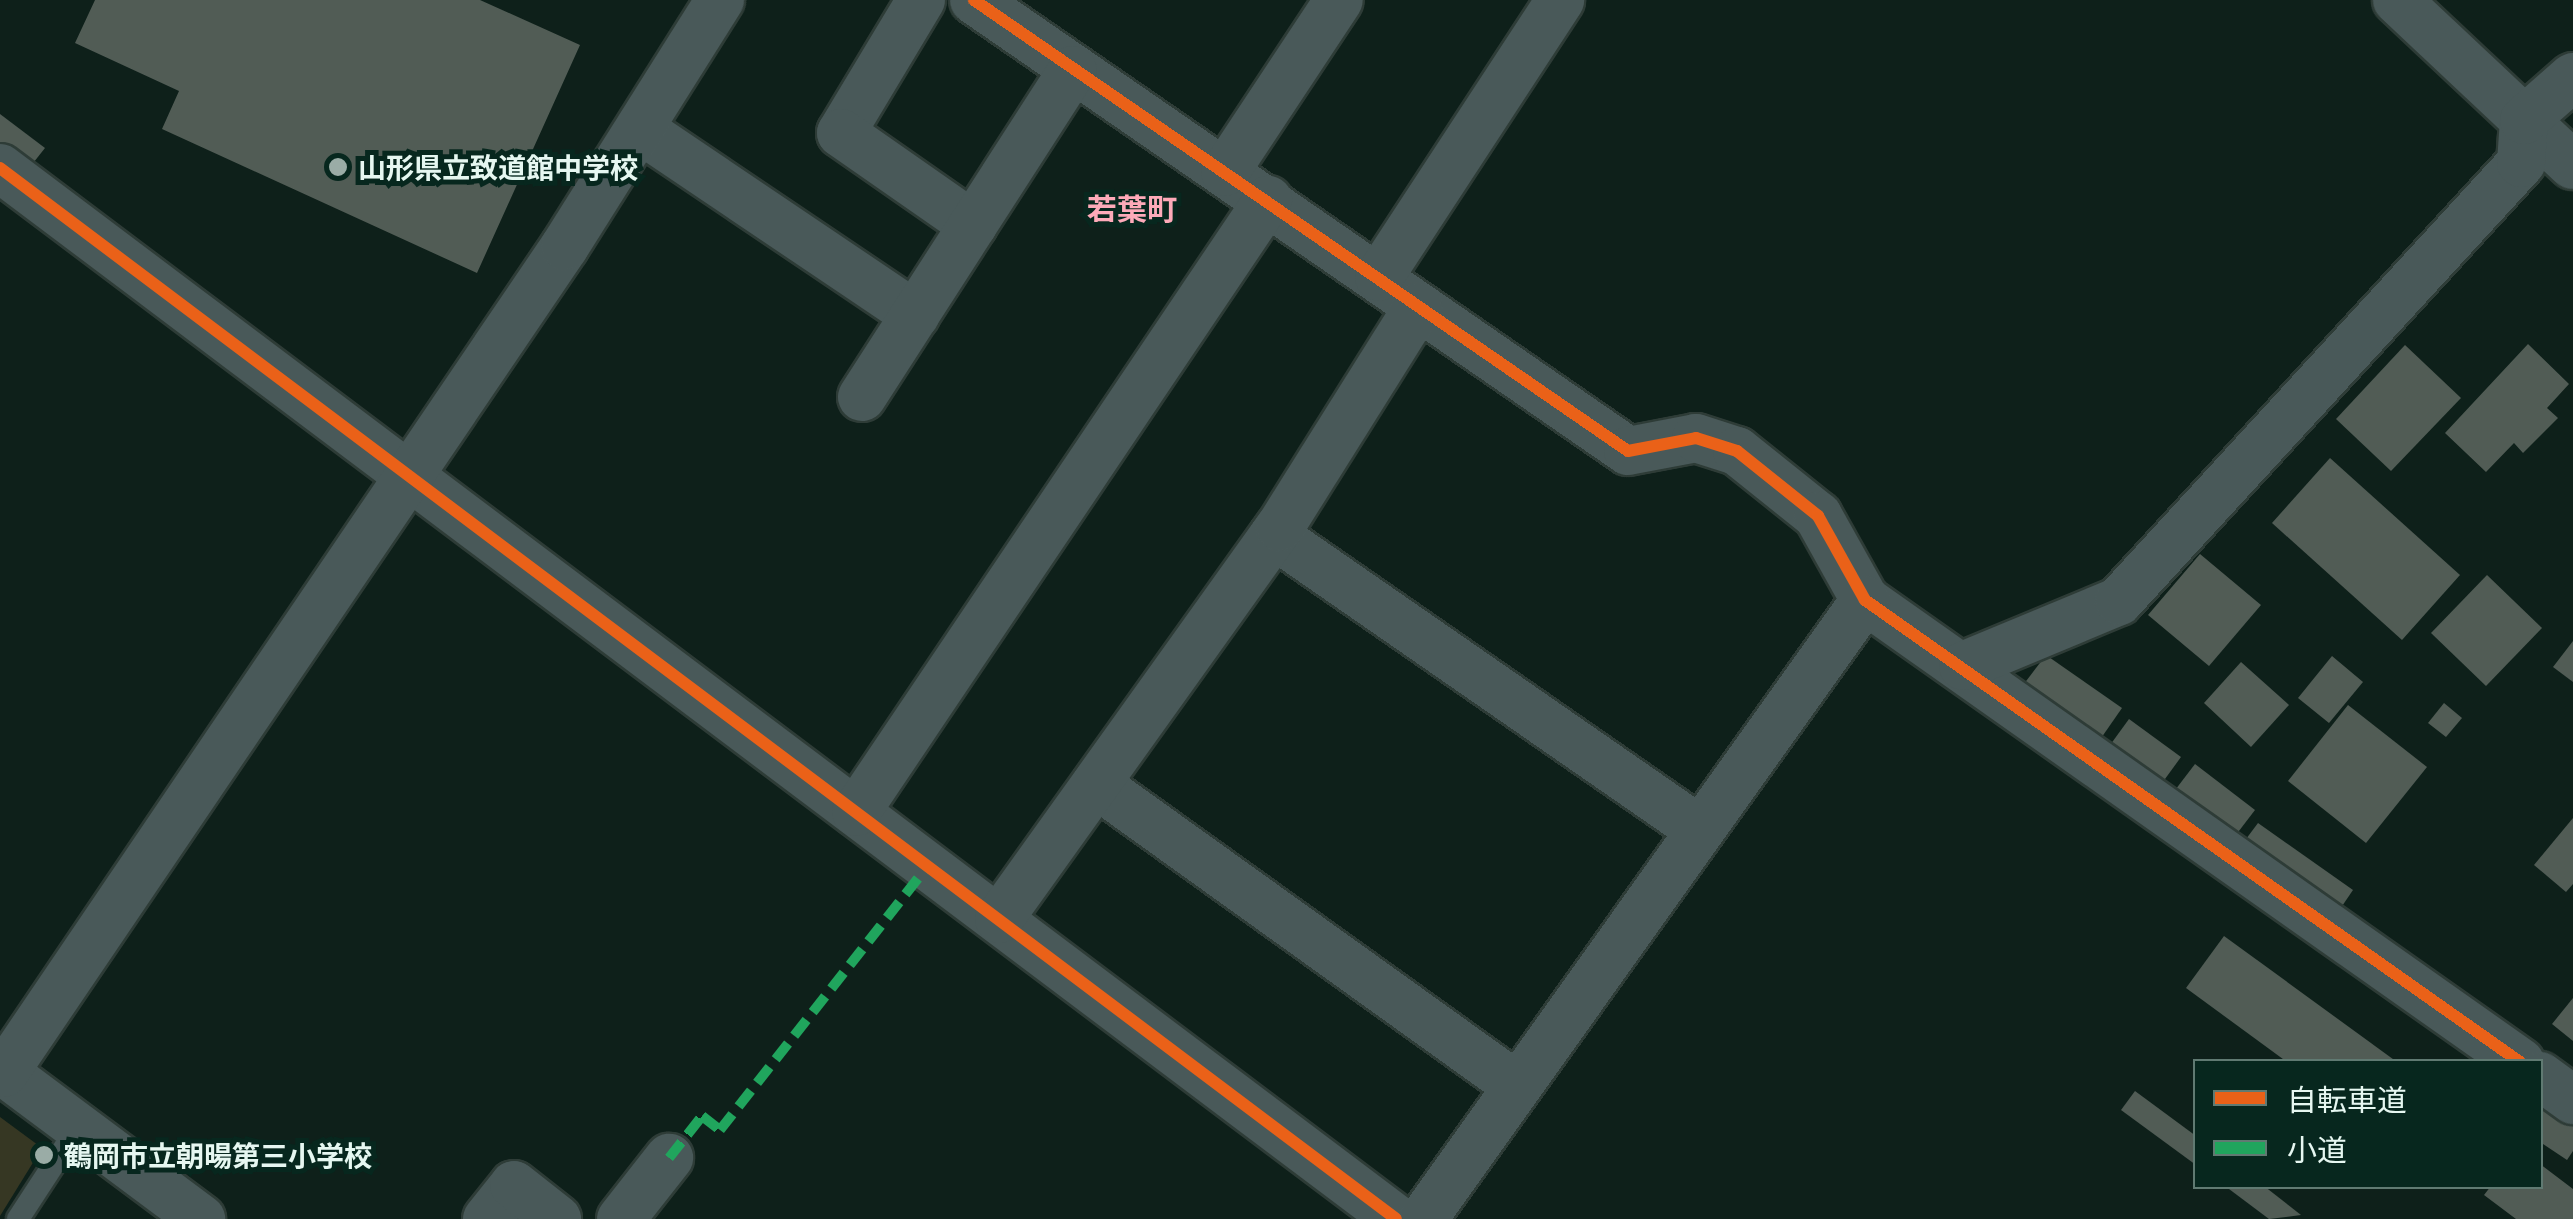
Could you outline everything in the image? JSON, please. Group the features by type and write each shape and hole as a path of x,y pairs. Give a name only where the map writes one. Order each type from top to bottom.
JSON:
{"street":[{"path":"202,1219 2,1071 641,130 720,0"},
{"path":"921,0 842,133 973,225"},
{"path":"974,0 1628,451 1696,438 1737,451 1818,516 1865,600 1964,666 2516,1059"},
{"path":"1226,172 1338,0"},
{"path":"1379,277 1560,0"},
{"path":"2397,0 2573,165"},
{"path":"862,397 1073,70"},
{"path":"1964,666 2119,601 2521,163 2524,120 2573,76"},
{"path":"641,130 915,315"},
{"path":"0,168 1396,1219"},
{"path":"856,812 1268,200"},
{"path":"999,919 1274,535 1418,307"},
{"path":"1274,535 1700,830"},
{"path":"1423,1219 1865,600"},
{"path":"1096,784 1517,1086"},
{"path":"2543,1078 2573,1100"},
{"path":"621,1219 669,1158"},
{"path":"487,1219 514,1186 557,1219"}],"lane":[{"path":"18,1219 78,1127"}],"green space":[{"path":"0,1117 42,1148 0,1216"}],"building":[{"path":"95,0 480,0 580,45 477,273 162,129 179,91 75,43"},
{"path":"0,114 45,148 26,172 0,153"},
{"path":"2528,344 2569,384 2547,408 2558,418 2523,453 2514,443 2486,472 2445,433"},
{"path":"2405,345 2461,398 2391,471 2336,419"},
{"path":"2330,458 2460,575 2402,640 2272,523"},
{"path":"2200,554 2261,605 2209,666 2148,615"},
{"path":"2487,575 2542,628 2486,686 2431,633"},
{"path":"2573,641 2573,682 2553,667"},
{"path":"2046,655 2122,708 2097,744 2020,689"},
{"path":"2332,656 2363,682 2329,723 2298,698"},
{"path":"2241,662 2289,705 2251,747 2204,703"},
{"path":"2444,703 2462,718 2446,737 2428,723"},
{"path":"2348,705 2427,767 2366,843 2288,781"},
{"path":"2129,719 2181,757 2157,790 2105,752"},
{"path":"2195,764 2255,810 2229,844 2169,798"},
{"path":"2573,818 2573,884 2566,892 2534,865"},
{"path":"2258,823 2353,890 2336,915 2240,847"},
{"path":"2224,936 2393,1059 2283,1059 2186,988"},
{"path":"2573,998 2573,1041 2552,1024"},
{"path":"2135,1091 2193,1134 2193,1163 2121,1110"},
{"path":"2543,1091 2573,1112 2573,1151 2567,1160 2543,1144"},
{"path":"2543,1166 2573,1189 2573,1219 2516,1219 2484,1195 2489,1189 2543,1189"},
{"path":"2229,1189 2268,1189 2301,1215 2269,1219"}],"marked path":[{"path":"669,1158 702,1116 720,1130 928,866"}],"cycle path":[{"path":"974,0 1628,451 1696,438 1737,451 1818,516 1865,600 2516,1059"},
{"path":"0,168 1396,1219"}],"place":[{"name":"山形県立致道館中学校","path":"338,167"},
{"name":"鶴岡市立朝暘第三小学校","path":"44,1155"}],"district":[{"name":"若葉町","path":"1132,208"}]}
